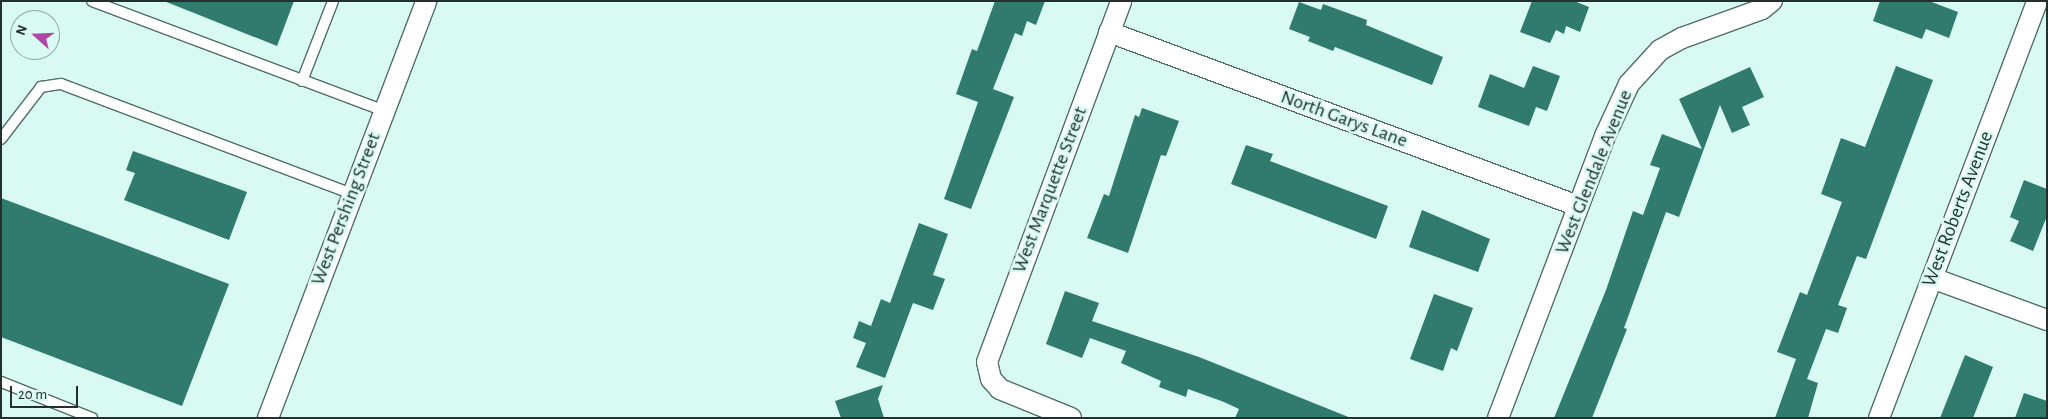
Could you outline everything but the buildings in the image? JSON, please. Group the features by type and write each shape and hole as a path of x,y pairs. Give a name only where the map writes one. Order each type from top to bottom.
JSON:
{"street":[{"name":"West Pershing Street","path":"268,418 426,1"},
{"name":"West Marquette Street","path":"1071,418 1013,397 991,380 988,362 993,342 1121,1"},
{"name":"West Glendale Avenue","path":"1498,418 1617,105 1642,67 1660,50 1682,38 1762,9 1772,1"},
{"name":"West Roberts Avenue","path":"1879,418 2037,1"},
{"name":"North Garys Lane","path":"1109,32 1578,206"},
{"path":"1932,278 2047,320"}],"lane":[{"path":"92,1 384,111"},
{"path":"302,81 333,1"},
{"path":"1,138 41,86 61,84 352,194"},
{"path":"1,382 92,418"}]}
